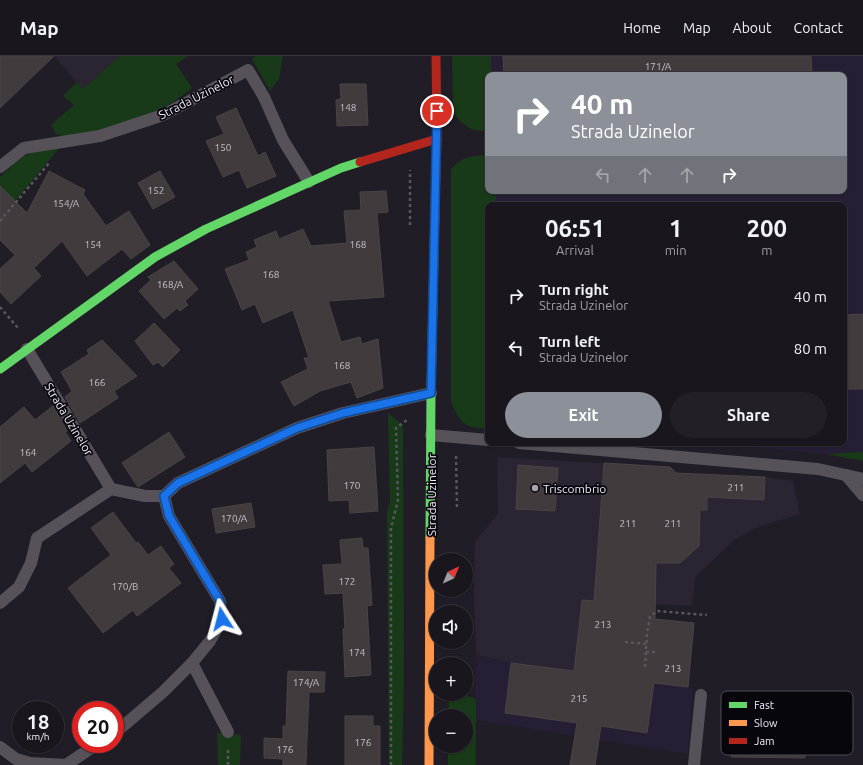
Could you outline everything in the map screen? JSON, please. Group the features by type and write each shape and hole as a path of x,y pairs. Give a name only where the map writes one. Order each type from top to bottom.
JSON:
{"street":[{"name":"Strada Uzinelor","path":"429,765 431,393 437,139 436,56"},
{"path":"0,369 155,257 206,229 341,168 437,139"}],"lane":[{"name":"Strada Uzinelor","path":"0,167 24,148 100,136 163,115 248,70 264,97 283,140 309,182"},
{"name":"Strada Uzinelor","path":"27,349 112,489"},
{"path":"0,603 19,587 31,563 37,538 112,489 145,496 164,496 178,483 297,428 343,413 431,393"},
{"path":"431,435 485,440"},
{"path":"554,446 818,469 863,479"},
{"path":"846,475 863,495"},
{"path":"124,725 163,692 192,663 210,641 222,619 220,601 169,516 164,496"},
{"path":"192,663 228,732"},
{"path":"694,765 701,695"},
{"path":"0,747 16,759 30,763 66,765 84,753"}],"path":[{"path":"0,221 69,141"},
{"path":"391,765 391,528 398,500 396,428 408,419"},
{"path":"456,438 457,507"},
{"path":"645,667 647,633 650,616 657,611 707,615"},
{"path":"625,642 647,644"},
{"path":"646,652 657,652"}],"shaded area":[{"path":"54,56 120,56 83,89"},
{"path":"491,56 863,56 863,452 826,454 735,446 847,446 847,202 496,202 496,194 847,194 847,72 491,72"},
{"path":"497,457 670,467 676,473 765,477 793,481 800,514 755,528 733,541 695,577 692,606 655,604 630,605 582,600 574,671 511,663 476,655 474,597 475,541 498,514"},
{"path":"476,655 511,663 693,688 688,754 475,720"}],"green space":[{"path":"120,56 188,56 176,64 192,88 172,103 129,124 66,137 56,134 51,125 74,105 63,96 77,82 83,89"},
{"path":"256,56 283,56 279,79 270,91 252,59"},
{"path":"452,56 491,56 491,72 485,72 485,131 471,129 460,121 453,110"},
{"path":"60,147 15,201 0,195 0,177 19,159 34,151"},
{"path":"485,155 485,194 496,194 496,202 485,202 485,429 473,427 464,423 457,415 451,402 451,169 460,161 476,156"},
{"path":"388,413 403,425 404,684 402,765 389,765 387,511 390,502"},
{"path":"863,452 863,461 826,454"},
{"path":"473,698 476,699 476,765 448,765 448,753 473,753 473,709 448,709 449,701 473,701"},
{"path":"217,733 241,735 240,765 218,765"}],"building":[{"path":"0,56 54,56 0,108"},
{"path":"503,56 811,56 812,72 504,72"},
{"path":"340,84 366,84 368,125 337,126 336,100 341,99"},
{"path":"236,108 258,156 265,152 276,176 247,188 239,170 223,177 206,141 224,134 216,117"},
{"path":"49,171 85,190 83,194 106,226 129,211 150,245 131,259 122,249 87,276 62,241 34,268 41,276 11,304 0,292 0,269 15,255 0,240 0,186 27,213"},
{"path":"160,171 175,197 153,209 138,183"},
{"path":"386,191 388,212 377,213 384,297 328,301 341,342 360,337 362,344 378,339 383,388 357,398 351,382 320,391 294,406 281,382 308,369 304,358 309,358 293,310 263,323 255,304 242,310 225,269 249,260 246,252 257,247 254,240 276,231 279,239 303,229 311,246 347,243 344,211 361,210 360,192"},
{"path":"174,261 198,289 185,301 188,305 180,311 177,308 164,319 139,291 151,280 148,277"},
{"path":"863,314 863,389 847,389 847,315"},
{"path":"154,323 180,350 163,367 158,362 153,365 135,341"},
{"path":"102,340 137,376 114,391 118,398 80,423 65,397 72,391 61,372 89,354 87,350"},
{"path":"53,406 67,431 65,432 71,441 32,472 25,463 0,483 0,427 24,407 35,420"},
{"path":"169,432 185,457 138,487 122,463"},
{"path":"374,447 378,511 350,513 349,500 329,501 327,450"},
{"path":"604,463 670,467 676,473 765,477 764,500 707,497 707,510 700,510 699,546 680,563 656,563 655,619 694,623 688,687 654,683 647,733 601,726 595,765 570,765 577,723 505,713 511,663 574,671 582,600 594,601"},
{"path":"518,465 558,468 555,511 516,509"},
{"path":"251,503 255,527 216,533 212,509"},
{"path":"113,512 136,543 138,542 148,555 161,546 174,564 169,568 181,583 137,616 133,610 103,633 68,588 111,555 91,528"},
{"path":"362,538 363,548 368,548 372,605 367,606 371,675 345,677 343,593 325,594 323,565 342,564 340,540"},
{"path":"288,671 325,672 324,692 309,692 306,765 283,765 283,759 264,758 264,738 283,739 283,726 286,726"},
{"path":"345,716 373,716 373,726 380,726 380,765 345,765"},
{"path":"731,755 805,755 805,758 731,757"}],"traffic: fast":[{"path":"0,369 155,257 206,229 341,168 360,162"},
{"path":"430,538 431,393 435,209"}],"traffic: slow":[{"path":"429,765 430,538"}],"traffic: jam":[{"path":"435,209 437,139 436,56"},
{"path":"360,162 437,139"}],"place":[{"name":"Triscombrio","path":"535,488"}],"route":[{"path":"222,619 220,601 196,564 169,516 164,496 178,483 297,428 343,413 431,393 437,111"}]}
